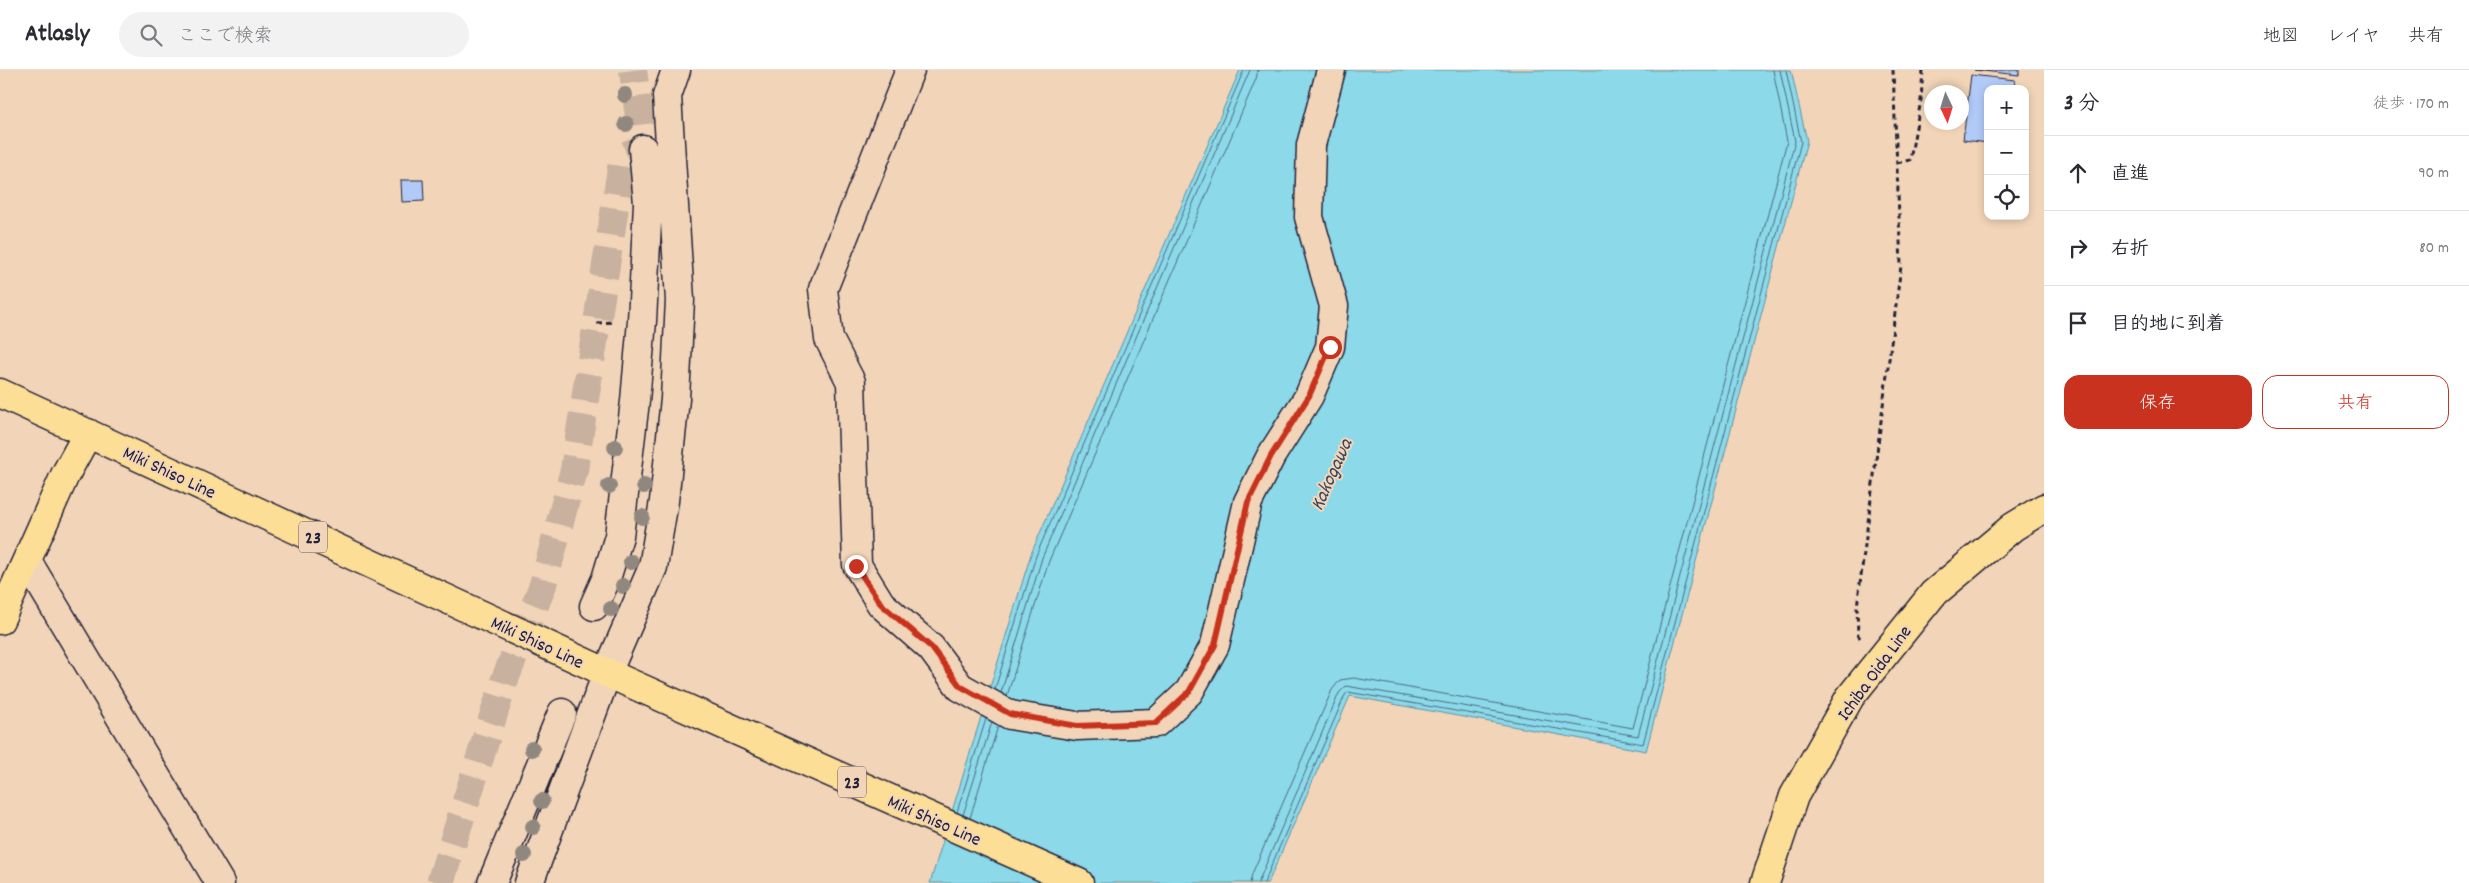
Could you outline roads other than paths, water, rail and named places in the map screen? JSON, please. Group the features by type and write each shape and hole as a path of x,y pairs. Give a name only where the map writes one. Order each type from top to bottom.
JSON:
{"main road":[{"name":"Miki Shiso Line","path":"0,393 616,677 1079,883"},
{"path":"0,620 65,475 88,433"},
{"name":"Ichiba Oida Line","path":"1765,883 1794,796 1850,697 1933,594 2013,527 2044,508"}],"street":[{"path":"529,883 616,677 652,567 664,501 675,400 680,300 667,96 676,70"},
{"path":"910,70 823,289 829,339 851,382 856,566 881,604 932,648 960,686 1010,714 1077,726 1156,723 1189,692 1215,645 1248,502 1271,456 1309,396 1330,347 1334,306 1309,217 1311,145 1331,70"},
{"path":"594,606 606,579 619,536 635,401 642,321 648,203 643,149"},
{"path":"27,561 220,883"},
{"path":"492,883 562,713"}],"water":[{"name":"Kakogawa","path":"1240,70 1791,70 1807,141 1646,751 1350,696 1268,883 930,883 1031,554"}],"tunnel":[{"path":"440,883 505,679 543,585 574,470 623,156 643,149 633,70"}]}
